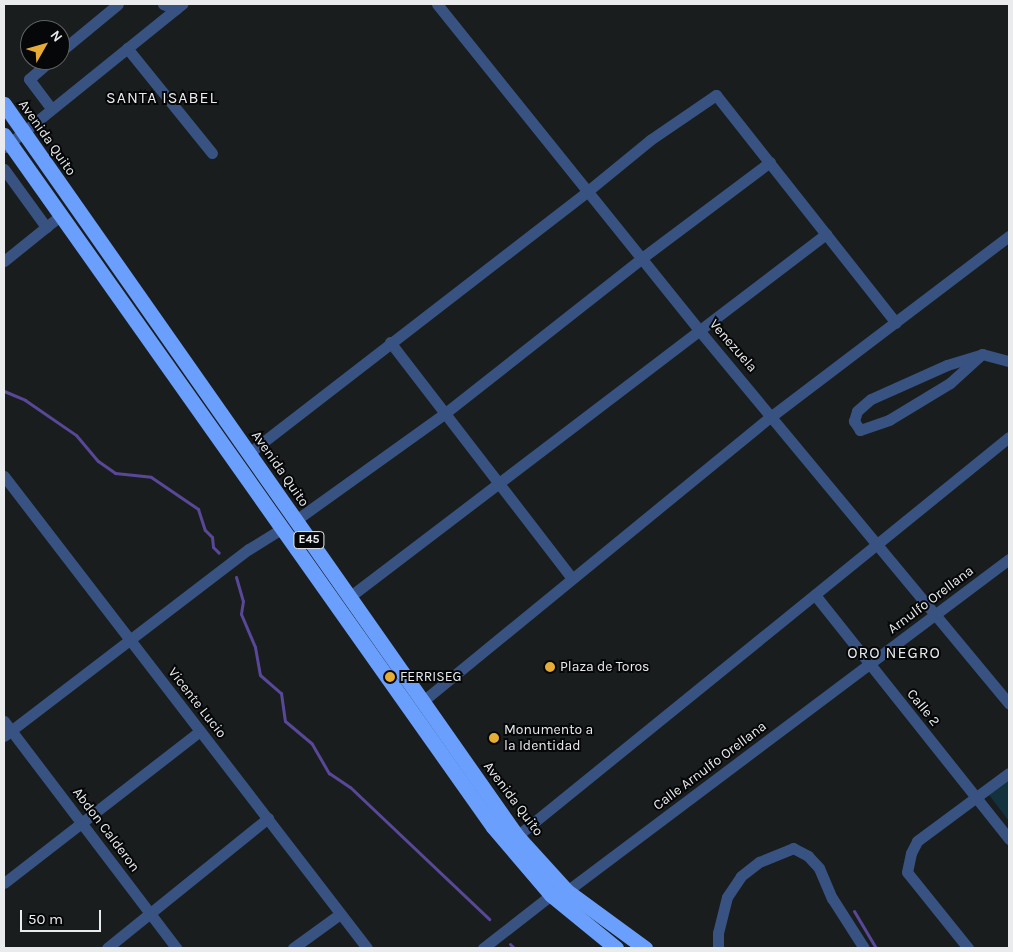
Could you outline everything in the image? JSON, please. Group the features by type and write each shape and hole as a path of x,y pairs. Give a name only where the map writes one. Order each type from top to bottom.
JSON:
{"highway":[{"name":"Avenida Quito","path":"4,104 249,453 290,524 493,827 551,895 616,948"},
{"name":"Avenida Quito","path":"6,142 290,524 348,598 423,701 517,836 567,891 645,948"}],"street":[{"path":"70,44 118,4"},
{"path":"163,4 179,6"},
{"name":"Venezuela","path":"437,4 590,190 698,329 773,415 875,545 937,616 1009,704"},
{"path":"6,142 22,132 179,6"},
{"path":"127,48 212,153"},
{"path":"38,70 28,78 51,108"},
{"path":"249,453 390,342 590,190 650,140 716,96 896,323"},
{"path":"8,733 131,642 249,548 290,524 444,414 642,258 770,162"},
{"path":"4,169 46,227"},
{"path":"4,261 61,215"},
{"path":"348,598 498,485 698,329 826,234"},
{"path":"423,701 571,577 773,415 1009,236"},
{"path":"390,342 498,485 571,577"},
{"path":"982,354 950,383 889,420 860,430 854,422 857,411 871,399 947,365 982,354 1009,361"},
{"path":"517,836 1009,437"},
{"name":"Vicente Lucio","path":"4,476 8,491 131,642 367,948"},
{"name":"Arnulfo Orellana","path":"869,664 937,616 1009,559"},
{"name":"Calle 2","path":"815,595 1009,839"},
{"name":"Calle Arnulfo Orellana","path":"567,891 869,664"},
{"name":"Abdon Calderon","path":"4,721 8,733 82,824 176,948"},
{"path":"4,883 200,731"},
{"path":"968,948 907,872 917,841 975,796 1009,773"},
{"path":"107,948 268,818"},
{"path":"718,948 718,933 726,897 741,876 760,862 793,848 808,856 819,868 832,898 864,948"},
{"path":"484,948 551,895"},
{"path":"293,948 340,914"}],"shaded area":[{"path":"1009,779 1009,821 989,795"}],"waterway":[{"path":"4,391 25,400 76,435 98,461 115,473 151,477 198,509 205,530 212,537 213,547 219,553"},
{"path":"236,577 243,601 241,614 255,647 260,675 281,693 285,721 312,744 329,773 350,787 489,919"},
{"path":"854,911 876,948"},
{"path":"510,944 514,948"}],"place":[{"name":"Plaza de Toros","path":"550,667"},
{"name":"FERRISEG","path":"390,677"},
{"name":"Monumento a la Identidad","path":"494,738"}],"district":[{"name":"SANTA ISABEL","path":"162,98"},
{"name":"ORO NEGRO","path":"894,653"}]}
